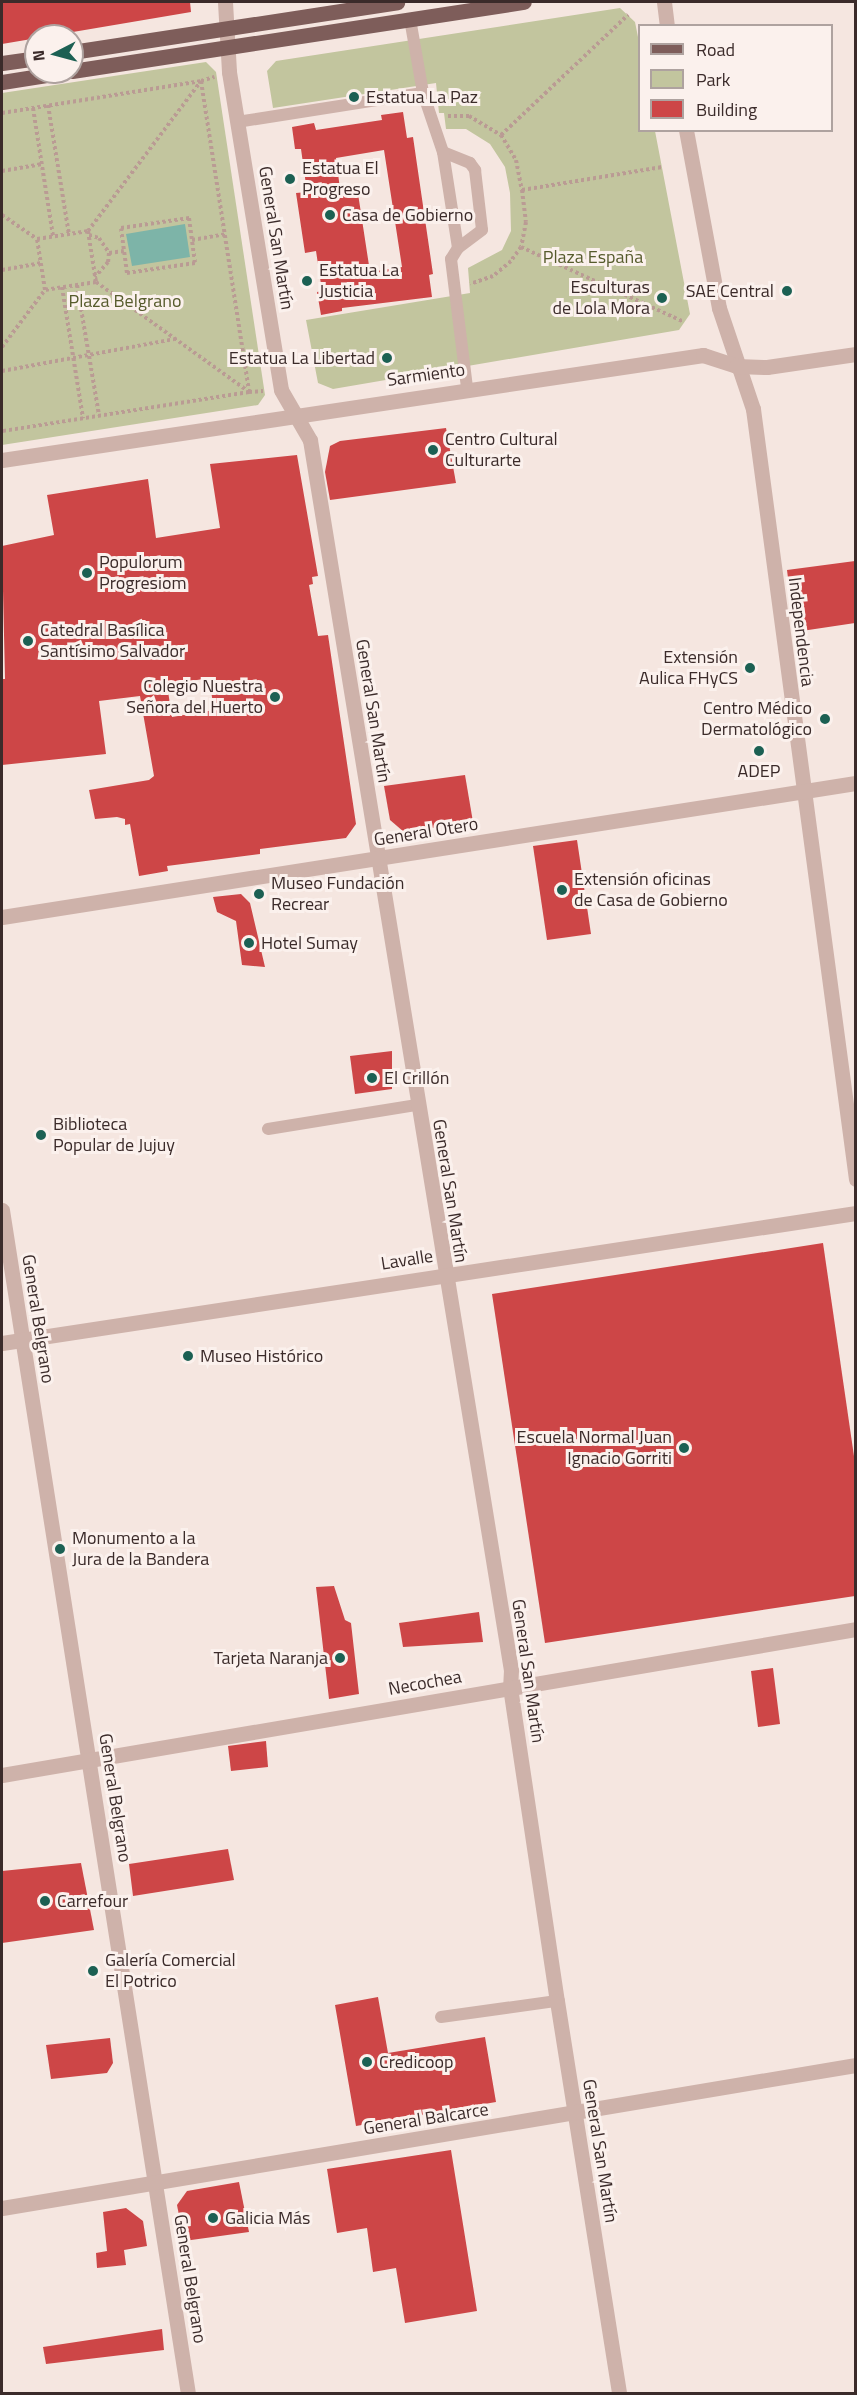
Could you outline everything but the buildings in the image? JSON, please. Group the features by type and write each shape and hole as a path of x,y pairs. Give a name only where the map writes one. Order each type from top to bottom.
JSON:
{"main road":[{"path":"84,50 397,2"},
{"path":"84,69 524,2"},
{"path":"2,63 24,60"},
{"path":"2,82 24,79"}],"street":[{"name":"General San Martín","path":"225,2 229,28 229,72 281,390 310,440 444,1274 511,1670 510,1688 556,2001 619,2394"},
{"path":"664,2 667,24"},
{"name":"Independencia","path":"686,132 719,308 735,366 753,409 855,1179"},
{"name":"Sarmiento","path":"2,460 467,388 703,355 735,366 767,367 855,354"},
{"name":"General Otero","path":"2,917 377,860 855,783"},
{"name":"General Belgrano","path":"2,1210 188,2394"},
{"name":"Lavalle","path":"2,1343 855,1213"},
{"name":"Necochea","path":"2,1775 855,1629"},
{"name":"General Balcarce","path":"2,2208 574,2115 855,2066"}],"lane":[{"path":"410,19 423,93 443,152 458,248"},
{"path":"237,122 423,93"},
{"path":"443,152 470,163 476,170 482,230 458,248 451,259 467,388"},
{"path":"268,1129 417,1105"},
{"path":"441,2017 556,2001"}],"path":[{"path":"501,135 628,15"},
{"path":"2,113 201,81 229,72"},
{"path":"201,81 88,233 95,279 249,392"},
{"path":"201,81 249,392"},
{"path":"48,105 69,234"},
{"path":"33,108 53,236"},
{"path":"2,171 42,164"},
{"path":"522,190 662,167"},
{"path":"2,215 36,238 88,233 99,238 109,253 108,262 95,279 77,285 45,290 2,346"},
{"path":"189,218 195,263 127,273 124,250 121,228 189,218"},
{"path":"192,240 225,234"},
{"path":"36,238 45,290"},
{"path":"520,247 684,322"},
{"path":"109,253 124,250"},
{"path":"2,270 40,263"},
{"path":"77,285 99,415"},
{"path":"62,288 83,418"},
{"path":"2,372 174,339"},
{"path":"2,431 249,392 281,390"}],"green space":[{"name":"Plaza España","path":"620,8 635,22 638,37 638,132 655,132 690,314 679,330 333,389 318,383 306,320 470,293 468,268 502,250 511,231 510,193 505,167 490,144 466,129 446,129 444,113 439,113 436,83 273,108 267,71 276,61"},
{"name":"Plaza Belgrano","path":"206,62 216,72 265,395 258,405 2,445 2,93 61,84 84,84 84,81"}],"water":[{"path":"185,224 190,257 132,266 126,234"}],"place":[{"name":"Estatua La Paz","path":"354,97"},
{"name":"Estatua El Progreso","path":"290,179"},
{"name":"Casa de Gobierno","path":"330,215"},
{"name":"Estatua La Justicia","path":"307,281"},
{"name":"SAE Central","path":"787,291"},
{"name":"Esculturas de Lola Mora","path":"662,298"},
{"name":"Estatua La Libertad","path":"387,358"},
{"name":"Centro Cultural Culturarte","path":"433,450"},
{"name":"Populorum Progresiom","path":"87,573"},
{"name":"Catedral Basílica Santísimo Salvador","path":"28,641"},
{"name":"Extensión Aulica FHyCS","path":"750,668"},
{"name":"Colegio Nuestra Señora del Huerto","path":"275,697"},
{"name":"Centro Médico Dermatológico","path":"825,719"},
{"name":"ADEP","path":"759,751"},
{"name":"Extensión oficinas de Casa de Gobierno","path":"562,890"},
{"name":"Museo Fundación Recrear","path":"259,894"},
{"name":"Hotel Sumay","path":"249,943"},
{"name":"El Crillón","path":"372,1078"},
{"name":"Biblioteca Popular de Jujuy","path":"41,1135"},
{"name":"Museo Histórico","path":"188,1356"},
{"name":"Escuela Normal Juan Ignacio Gorriti","path":"684,1448"},
{"name":"Monumento a la Jura de la Bandera","path":"60,1549"},
{"name":"Tarjeta Naranja","path":"340,1658"},
{"name":"Carrefour","path":"45,1901"},
{"name":"Galería Comercial El Potrico","path":"93,1971"},
{"name":"Credicoop","path":"367,2062"},
{"name":"Galicia Más","path":"213,2218"}]}
